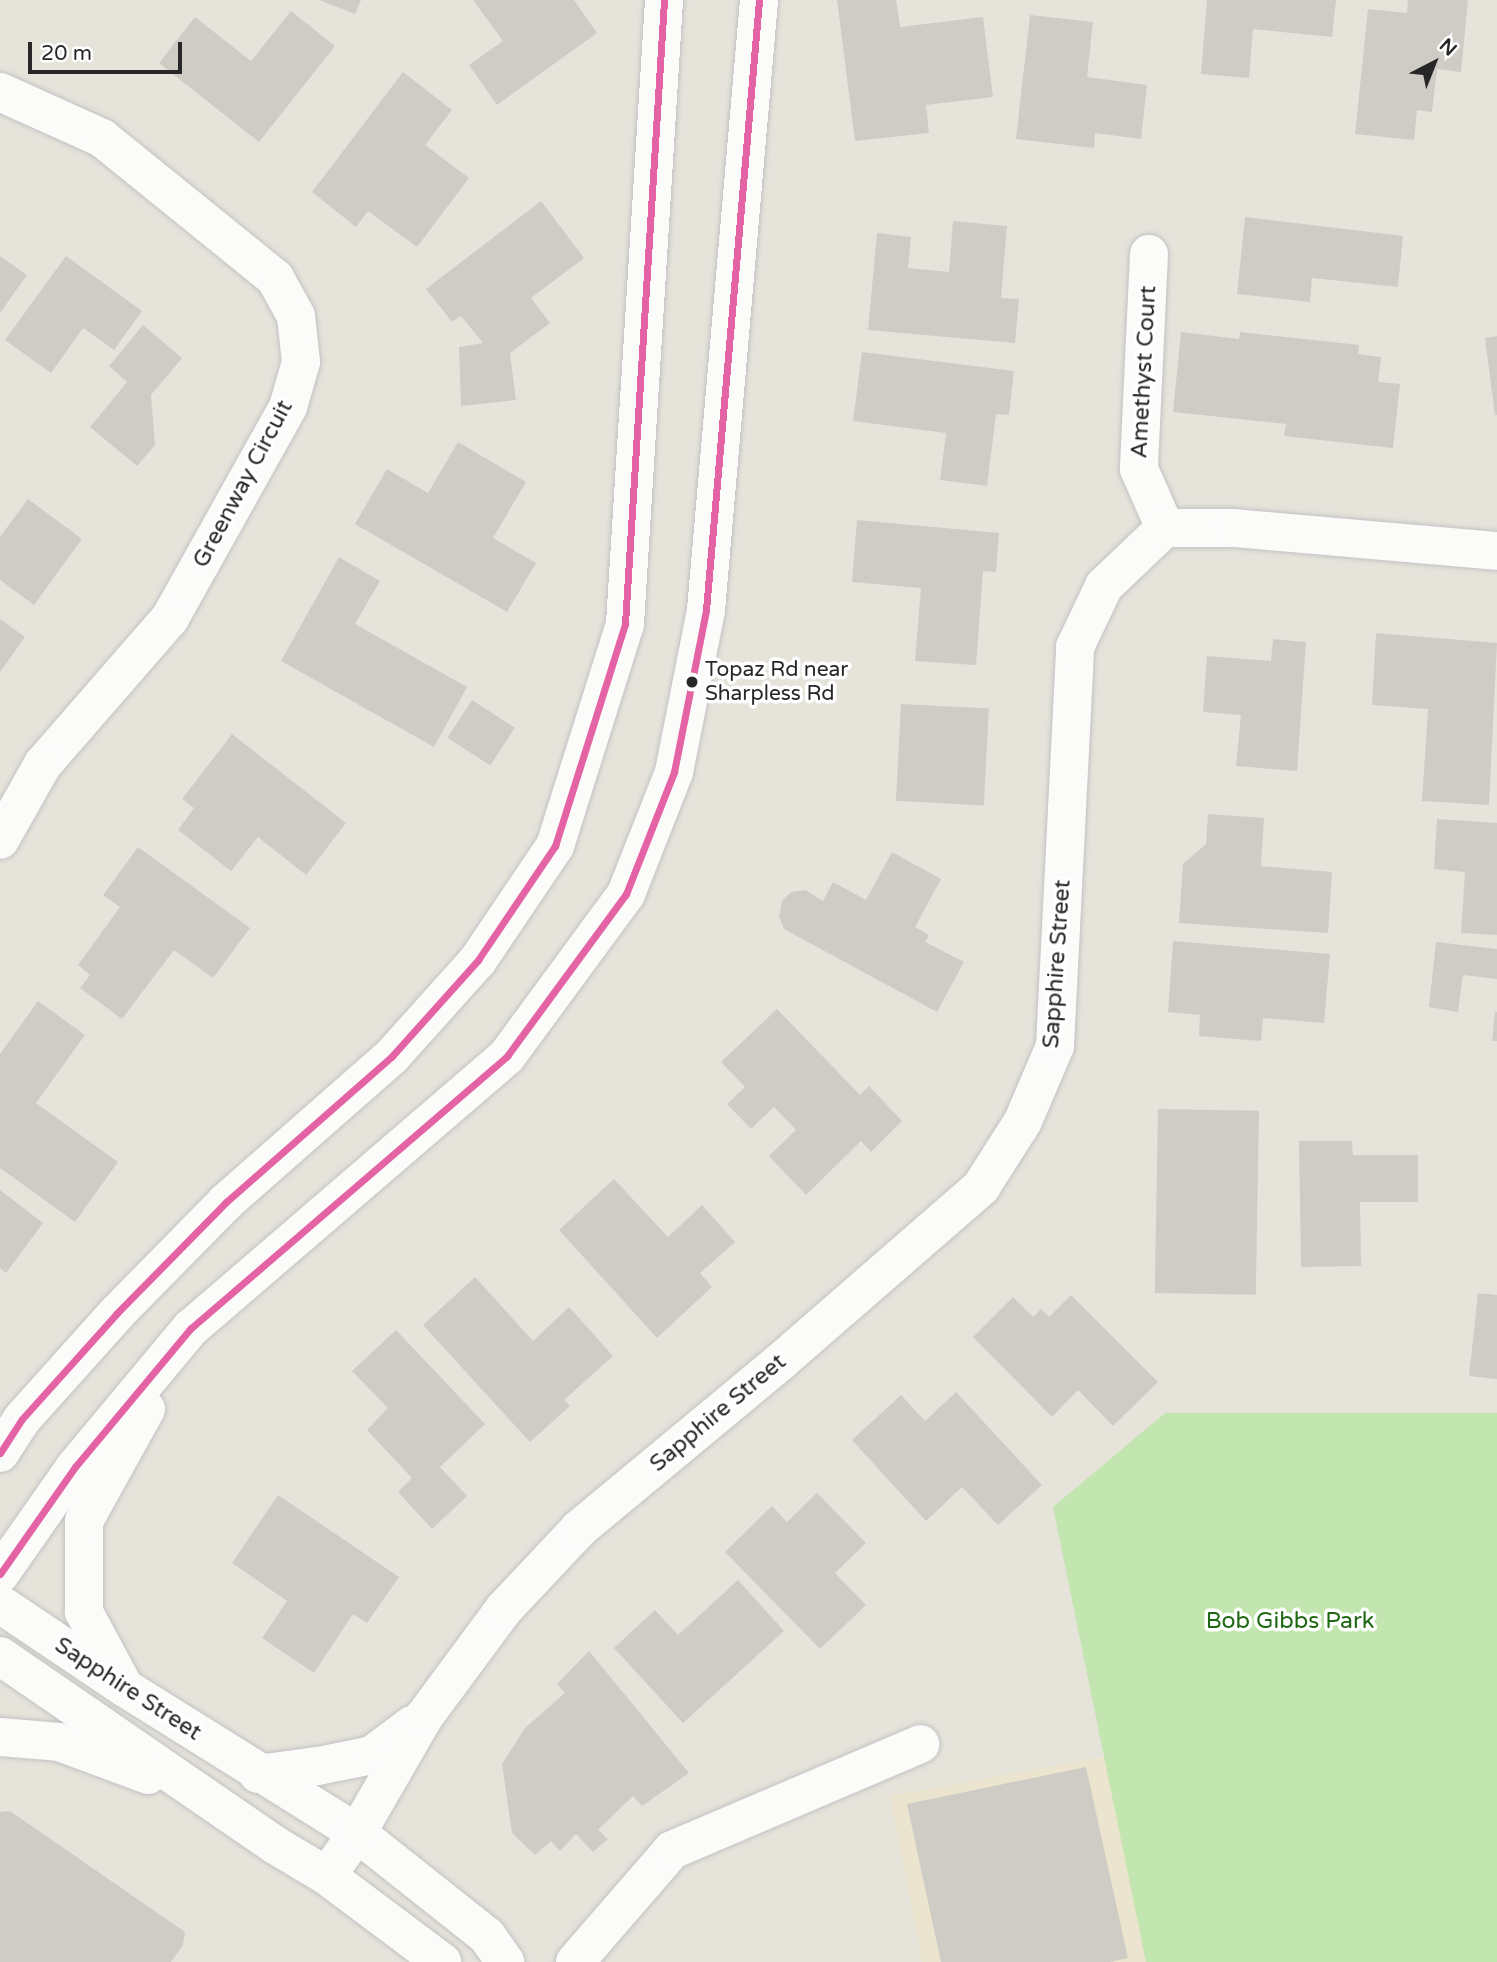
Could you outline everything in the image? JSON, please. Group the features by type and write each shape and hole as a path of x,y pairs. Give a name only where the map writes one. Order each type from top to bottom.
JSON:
{"street":[{"path":"0,1453 22,1419 117,1313 208,1221 392,1056 478,960 555,846 625,624 664,0"},
{"path":"0,1574 75,1467 191,1328 507,1056 626,894 674,772 706,610 759,0"},
{"name":"Greenway Circuit","path":"0,92 102,138 275,278 296,316 301,362 288,407 170,618 43,764 0,840"},
{"name":"Amethyst Court","path":"1149,254 1139,469 1165,528"},
{"path":"1165,528 1234,528 1497,551"},
{"name":"Sapphire Street","path":"327,1876 357,1833 424,1717 504,1609 579,1529 780,1362 981,1187 1023,1121 1055,1046 1075,647 1104,586 1165,528"},
{"path":"125,1688 84,1612 84,1521 191,1328"},
{"name":"Sapphire Street","path":"0,1604 258,1774 357,1833 486,1936 505,1962"},
{"name":"Sapphire Street","path":"0,1656 199,1794 327,1876 442,1962"},
{"name":"Sapphire Street","path":"258,1774 372,1755 424,1717"},
{"name":"Sapphire Street","path":"0,1737 59,1742 199,1794"},
{"path":"575,1962 672,1850 920,1744"}],"shaded area":[{"path":"1107,1756 1146,1962 922,1962 890,1796"}],"green space":[{"name":"Bob Gibbs Park","path":"1165,1413 1497,1413 1497,1962 1146,1962 1053,1507"}],"building":[{"path":"319,0 361,0 355,14"},
{"path":"473,0 574,0 597,33 497,105 469,65 503,41"},
{"path":"837,0 896,0 900,27 983,17 993,97 926,105 929,133 855,141"},
{"path":"1207,0 1336,0 1332,37 1253,29 1249,78 1201,74"},
{"path":"1408,0 1468,0 1461,72 1437,69 1432,112 1417,110 1414,140 1355,134 1368,9 1407,13"},
{"path":"291,11 335,46 259,142 159,63 195,17 251,61"},
{"path":"1030,15 1093,22 1087,77 1147,85 1141,139 1095,133 1094,148 1016,139"},
{"path":"403,72 452,110 425,145 469,178 417,247 368,211 356,227 312,192"},
{"path":"541,201 584,258 531,298 550,323 510,353 516,400 461,406 459,347 483,343 461,316 452,322 426,289"},
{"path":"1245,217 1403,236 1398,287 1312,278 1310,302 1237,294"},
{"path":"953,221 1007,226 1001,298 1019,299 1015,343 868,330 877,233 911,237 908,268 949,272"},
{"path":"0,256 27,275 0,313"},
{"path":"66,256 142,311 114,350 83,328 51,373 5,340"},
{"path":"143,325 182,358 151,395 155,445 137,466 90,427 127,382 109,366"},
{"path":"1181,332 1239,339 1240,332 1359,345 1358,354 1381,357 1378,382 1400,384 1393,448 1284,436 1286,424 1173,412"},
{"path":"1497,336 1497,415 1495,415 1485,338"},
{"path":"862,352 1014,371 1009,415 996,414 987,486 940,480 946,433 853,421"},
{"path":"458,442 526,482 493,538 536,563 507,612 355,524 387,469 428,493"},
{"path":"28,499 82,539 34,605 0,580 0,537"},
{"path":"857,520 999,533 996,572 983,571 976,665 915,661 921,588 852,582"},
{"path":"339,557 380,581 355,624 467,687 434,747 281,661"},
{"path":"0,619 25,637 0,672"},
{"path":"1376,633 1497,643 1489,805 1422,801 1428,709 1372,705"},
{"path":"1273,639 1306,642 1297,771 1236,766 1241,715 1203,712 1207,656 1271,661"},
{"path":"472,700 515,728 490,766 447,738"},
{"path":"901,704 989,709 984,805 896,801"},
{"path":"232,734 346,823 306,875 258,837 231,871 178,830 194,808 182,799"},
{"path":"1208,814 1264,818 1261,866 1332,872 1328,933 1179,923 1183,864 1206,844"},
{"path":"1437,819 1497,823 1497,935 1461,933 1465,872 1434,869"},
{"path":"138,847 250,928 213,978 174,950 122,1019 80,988 90,975 78,965 120,907 103,895"},
{"path":"892,852 941,879 915,927 929,935 925,942 964,962 937,1012 784,929 779,916 782,901 791,892 805,890 823,901 833,882 866,900"},
{"path":"1173,941 1330,954 1324,1023 1263,1018 1261,1041 1199,1036 1200,1015 1168,1012"},
{"path":"1436,942 1497,949 1497,979 1463,975 1458,1012 1429,1007"},
{"path":"38,1001 85,1035 36,1103 118,1162 75,1222 0,1168 0,1054"},
{"path":"777,1009 860,1095 869,1086 902,1121 871,1152 861,1141 806,1195 769,1156 796,1130 774,1107 751,1129 727,1104 745,1087 721,1062"},
{"path":"1495,1012 1497,1041 1492,1041"},
{"path":"1158,1109 1259,1111 1256,1295 1155,1293"},
{"path":"1299,1141 1352,1141 1353,1155 1418,1155 1418,1202 1360,1202 1361,1266 1301,1267"},
{"path":"614,1179 668,1237 702,1205 735,1242 700,1273 712,1287 657,1338 559,1230"},
{"path":"0,1190 43,1223 6,1273 0,1268"},
{"path":"475,1277 533,1341 569,1307 613,1356 564,1400 570,1406 530,1442 423,1325"},
{"path":"1478,1293 1497,1295 1497,1379 1469,1376"},
{"path":"1071,1295 1158,1382 1113,1426 1078,1390 1052,1417 973,1337 1013,1297 1033,1317 1041,1309 1049,1317"},
{"path":"396,1330 485,1424 440,1467 467,1496 432,1529 398,1492 412,1478 367,1430 388,1408 352,1371"},
{"path":"956,1392 1042,1485 998,1525 962,1487 926,1521 852,1440 901,1395 925,1421"},
{"path":"817,1493 866,1543 835,1573 866,1605 820,1649 725,1552 772,1506 787,1522"},
{"path":"278,1495 399,1577 367,1623 353,1614 314,1673 262,1638 287,1601 232,1563"},
{"path":"738,1580 784,1631 683,1723 614,1648 655,1610 678,1635"},
{"path":"589,1651 689,1773 642,1806 633,1796 598,1830 608,1839 593,1852 576,1834 560,1851 551,1841 535,1855 512,1833 502,1764 525,1728 565,1693 557,1684"},
{"path":"1086,1767 1128,1958 1110,1962 941,1962 907,1804"},
{"path":"10,1811 185,1932 183,1945 171,1962 0,1962 0,1812"}],"transit line":[{"path":"0,1453 22,1419 117,1313 226,1202 392,1056 478,960 555,846 625,624 664,0"},
{"path":"0,1574 75,1467 191,1328 507,1056 626,894 674,772 706,610 759,0"}],"place":[{"name":"Topaz Rd near Sharpless Rd","path":"692,682"}]}
